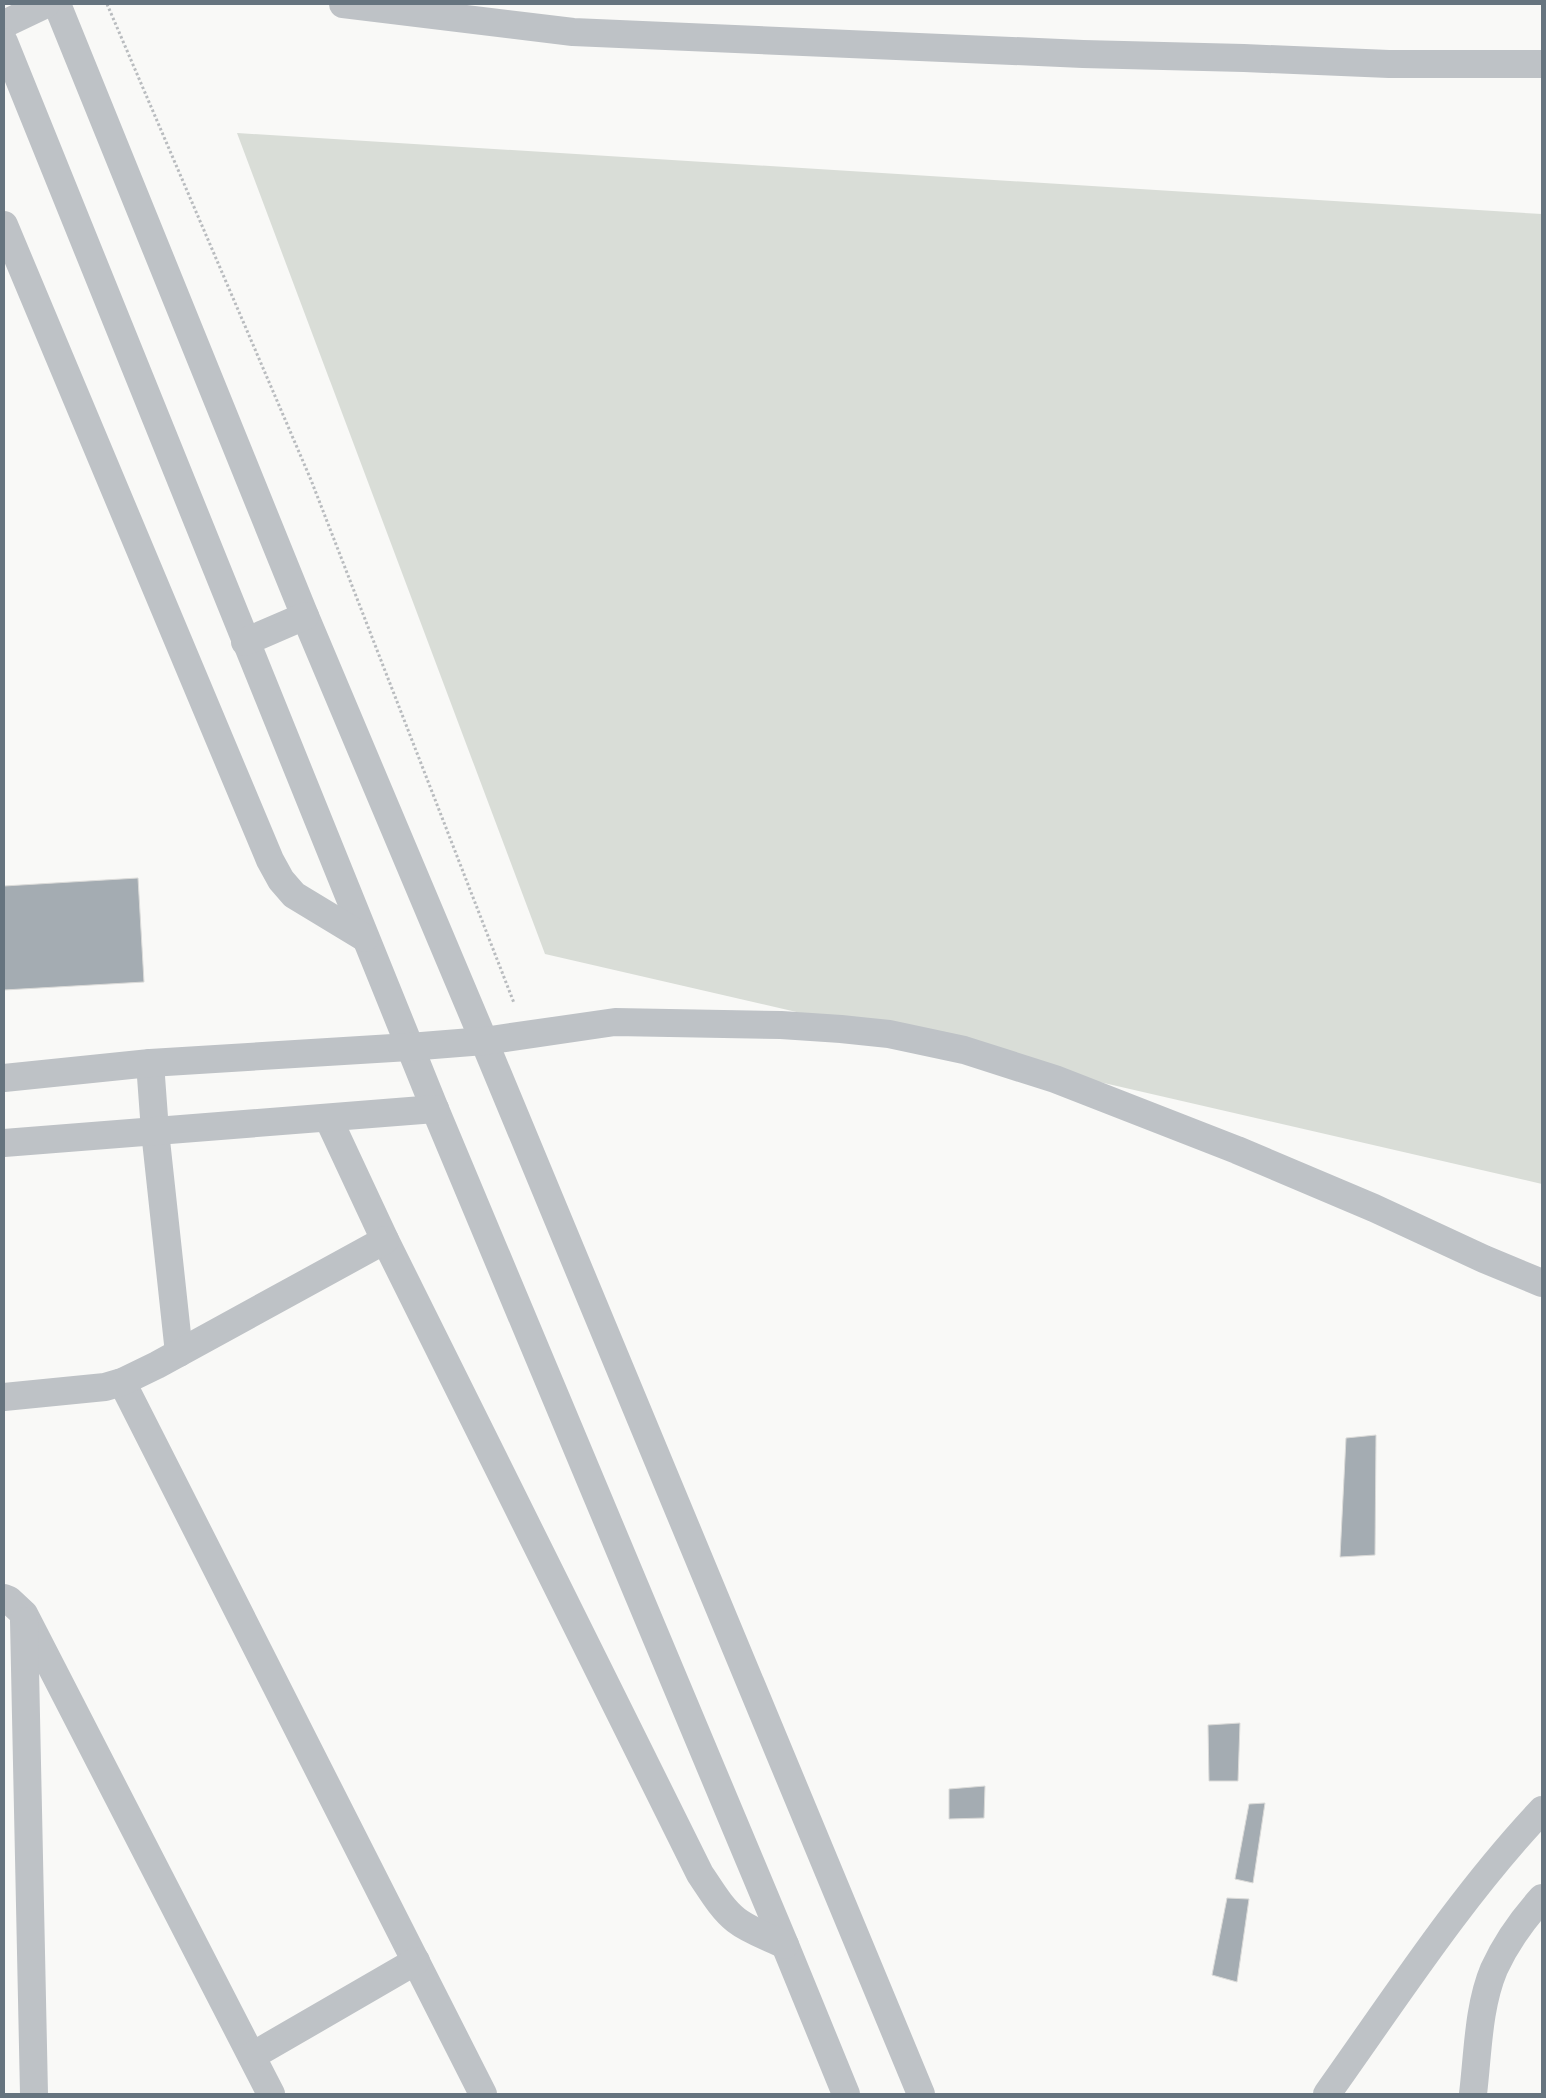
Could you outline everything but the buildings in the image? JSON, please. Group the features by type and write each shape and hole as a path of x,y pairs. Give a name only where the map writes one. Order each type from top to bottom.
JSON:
{"street":[{"path":"4,24 46,4"},
{"path":"57,4 305,616 484,1040 921,2094"},
{"path":"343,4 573,32 1083,54 1389,64 1542,64"},
{"path":"4,42 409,1047 846,2094"},
{"path":"4,225 270,860 281,880 294,895 365,938"},
{"path":"245,642 305,616"},
{"path":"4,1078 150,1063 409,1047 526,1036 615,1022 842,1028 888,1034 964,1050 1055,1079 1238,1150 1542,1283"},
{"path":"150,1063 155,1131 179,1353"},
{"path":"4,1143 435,1109"},
{"path":"328,1118 385,1240 700,1874 718,1901 736,1920 757,1932 785,1944"},
{"path":"4,1397 88,1389 122,1382 179,1353 385,1240"},
{"path":"122,1382 483,2094"},
{"path":"14,1606 272,2094"},
{"path":"14,1606 34,2094"},
{"path":"1328,2094 1427,1953 1498,1858 1542,1810"},
{"path":"1472,2094 1483,2007 1494,1970 1511,1937 1542,1898"},
{"path":"252,2056 416,1961"}],"path":[{"path":"107,4 311,480 526,1036"}],"shaded area":[{"path":"237,133 1542,214 1542,1184 545,954"}]}
